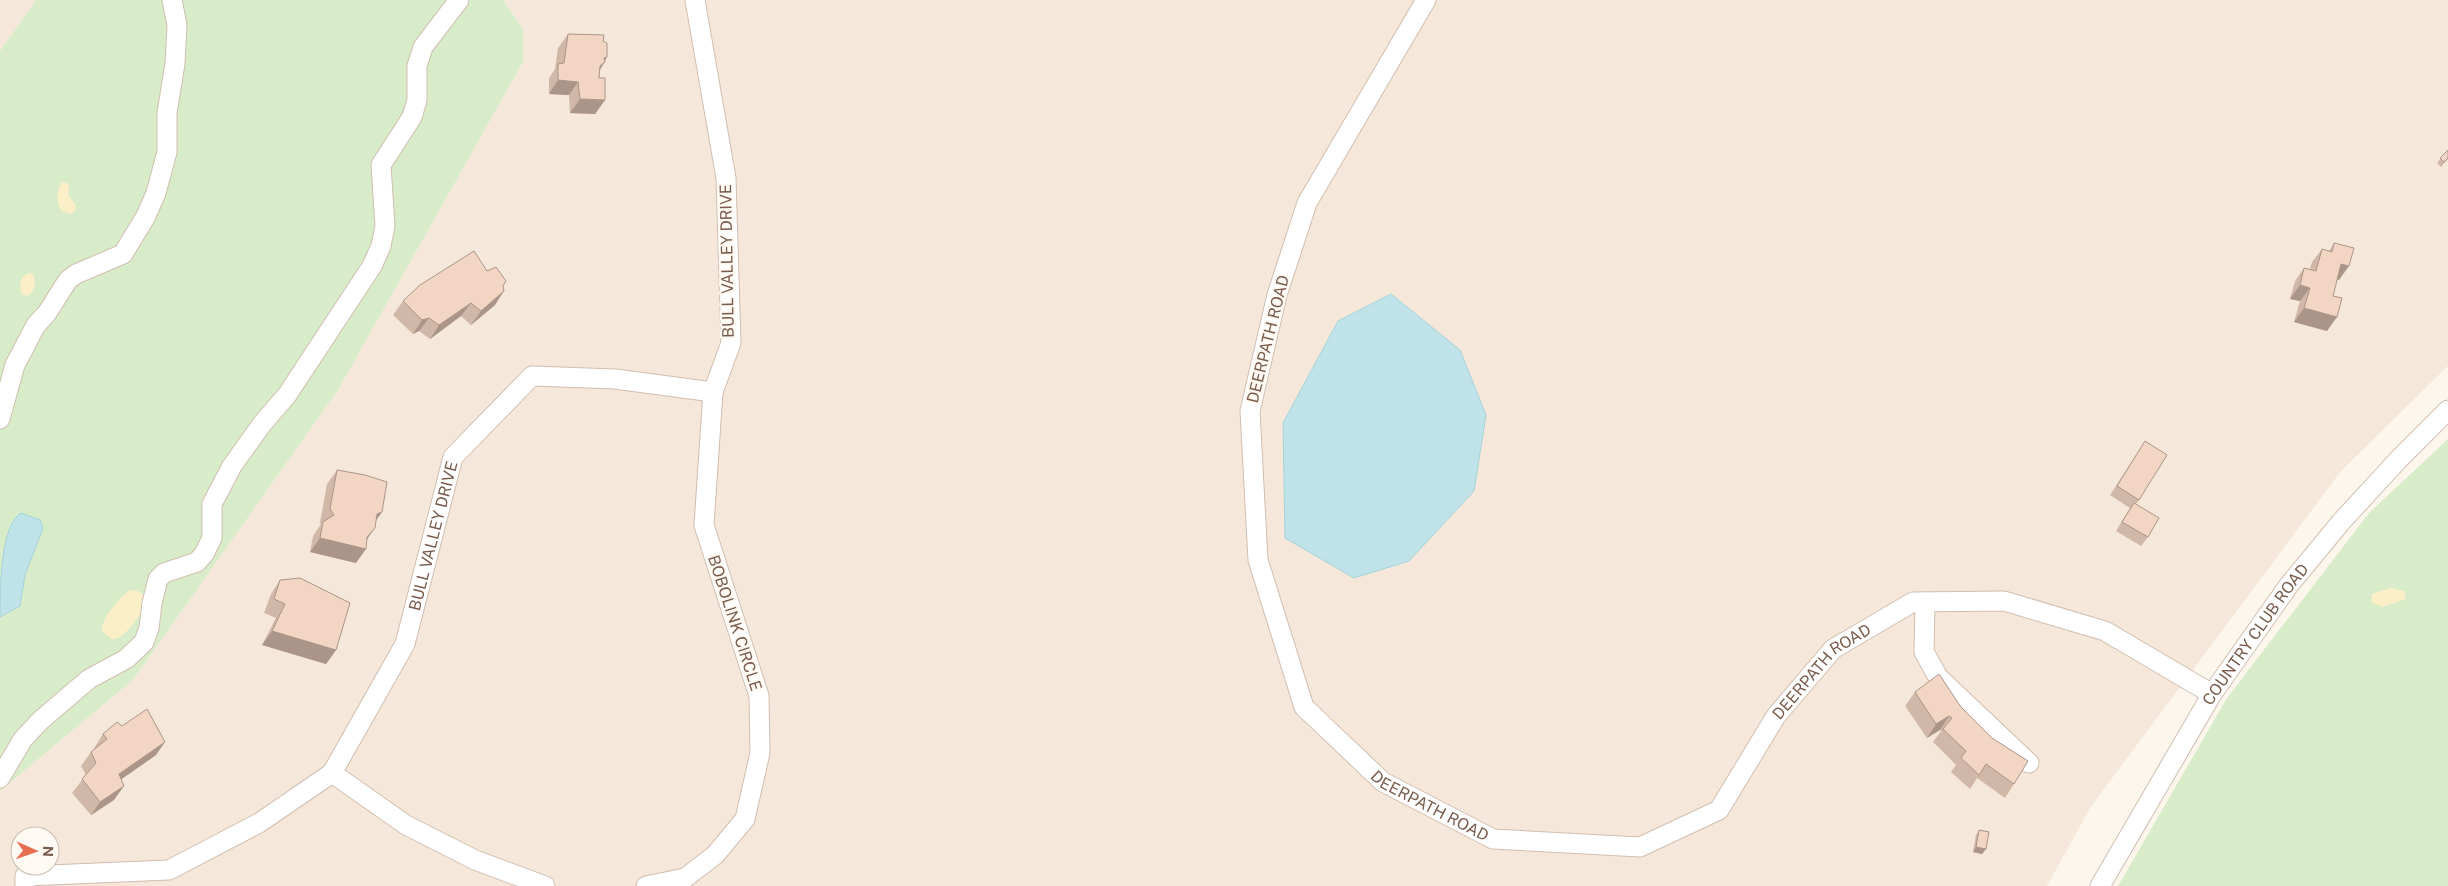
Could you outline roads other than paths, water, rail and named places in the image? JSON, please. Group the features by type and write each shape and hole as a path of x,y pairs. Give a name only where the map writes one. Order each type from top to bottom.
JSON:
{"street":[{"path":"0,419 15,365 36,325 47,313 68,280 76,274 123,254 146,216 156,193 167,152 167,113 175,64 177,26 172,0"},
{"path":"0,778 23,738 41,720 89,680 126,659 144,642 149,628 158,579 164,573 197,562 210,546 212,504 232,466 262,424 286,395 372,266 381,246 385,226 381,165 412,117 417,100 417,66 423,47 459,0"},
{"name":"BULL VALLEY DRIVE","path":"25,881 169,870 258,823 332,773 405,644 453,457 532,376 614,379 713,392 731,343 726,178 695,0"},
{"name":"DEERPATH ROAD","path":"1426,0 1307,203 1277,295 1250,411 1258,560 1304,707 1383,782 1493,839 1640,847 1719,810 1776,716 1833,649 1913,602 2004,601 2105,631 2212,694"},
{"name":"BOBOLINK CIRCLE","path":"646,886 685,878 715,855 745,819 760,753 759,696 704,525 713,392"},
{"name":"COUNTRY CLUB ROAD","path":"2100,886 2212,694 2289,585 2341,522 2398,460 2448,410"},
{"path":"1925,602 1924,652 1938,677 2029,764"},
{"path":"332,773 406,825 475,860 545,886"}],"water":[{"path":"1391,294 1460,350 1486,415 1474,491 1409,561 1354,578 1285,538 1283,423 1338,321"},
{"path":"21,513 40,520 43,528 25,575 20,606 0,617 1,576 5,545 14,520"}]}
